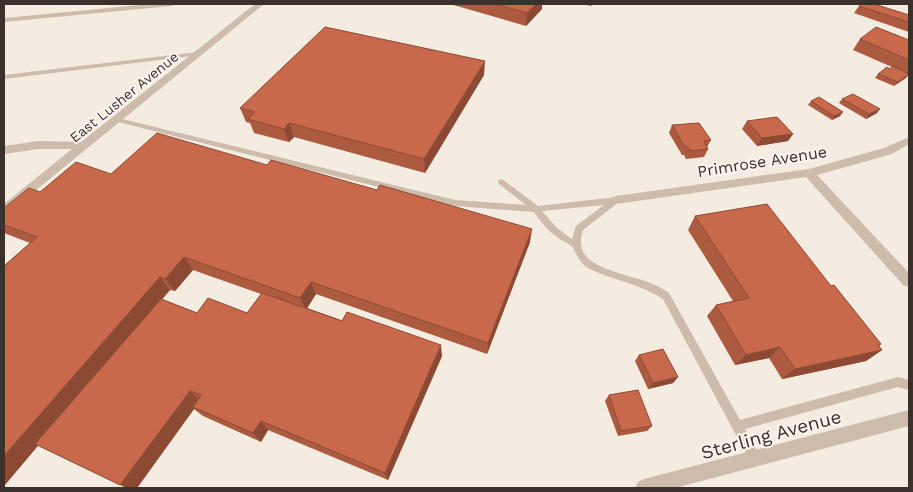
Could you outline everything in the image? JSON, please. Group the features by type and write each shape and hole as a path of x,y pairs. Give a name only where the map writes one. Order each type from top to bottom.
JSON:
{"street":[{"path":"4,20 172,4"},
{"name":"East Lusher Avenue","path":"4,210 260,4"},
{"name":"Primrose Avenue","path":"616,200 809,173 888,151 909,140"},
{"path":"4,150 39,145 85,146"},
{"path":"809,173 909,282"},
{"name":"Sterling Avenue","path":"644,488 909,418"}],"lane":[{"path":"4,76 198,54"},
{"path":"118,120 455,203 536,210 616,200"},
{"path":"502,182 536,210 548,226 560,237 577,245"},
{"path":"616,200 579,228 577,250 582,259 596,268 620,278 648,284 658,288 666,296 755,459"},
{"path":"737,426 898,382 909,385"}],"building":[{"path":"495,4 536,4 527,13"},
{"path":"861,4 874,4 909,15 909,22 859,6"},
{"path":"325,27 485,61 424,159 289,123 284,129 248,119 255,112 240,108"},
{"path":"876,27 909,40 909,60 860,39"},
{"path":"893,66 909,74 898,82 878,74 887,67 890,69"},
{"path":"853,94 880,109 869,114 842,99"},
{"path":"819,97 843,112 834,116 811,101"},
{"path":"777,117 793,134 762,138 747,121"},
{"path":"699,123 711,140 704,141 708,149 690,151 688,147 685,147 672,125"},
{"path":"157,133 267,165 271,160 377,190 380,185 532,229 488,343 311,282 300,298 184,257 165,279 160,277 4,456 4,266 37,237 4,225 4,208 29,188 40,192 76,162 111,174"},
{"path":"767,204 831,286 834,285 881,344 878,345 882,350 795,369 780,347 746,355 716,305 749,298 695,216"},
{"path":"262,293 342,321 347,312 441,345 385,473 261,421 253,433 193,407 201,395 190,391 120,485 35,444 161,299 197,313 208,298 247,313"},
{"path":"663,349 678,377 653,383 639,355"},
{"path":"638,390 652,426 621,431 609,395"}]}
